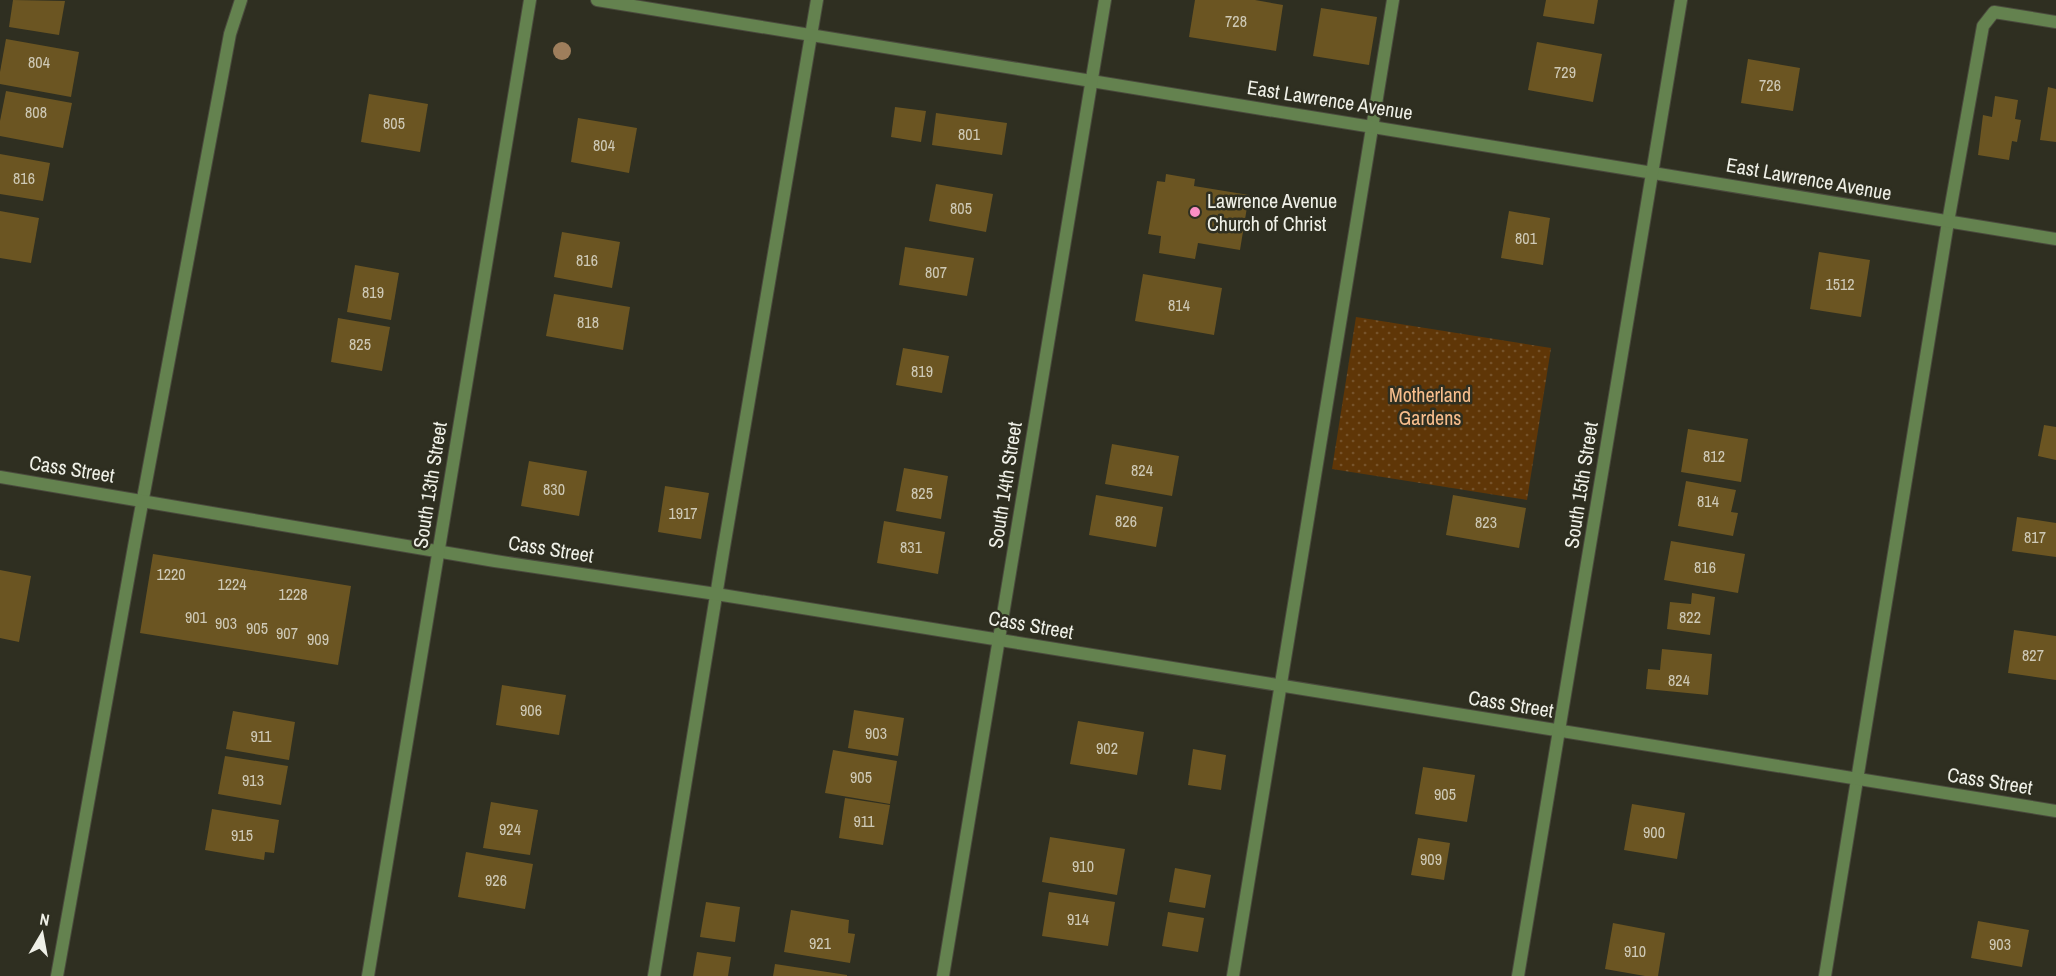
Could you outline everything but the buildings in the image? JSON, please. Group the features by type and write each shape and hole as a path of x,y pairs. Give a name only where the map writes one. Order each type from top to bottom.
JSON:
{"street":[{"path":"57,976 142,501 230,34 242,0"},
{"name":"South 13th Street","path":"368,976 530,0"},
{"name":"East Lawrence Avenue","path":"597,0 2056,239"},
{"path":"654,976 817,0"},
{"name":"South 14th Street","path":"943,976 1105,0"},
{"path":"1233,976 1393,0"},
{"name":"South 15th Street","path":"1518,976 1681,0"},
{"path":"1825,976 1948,222 1983,27 1994,12 2056,22"},
{"name":"Cass Street","path":"0,477 439,551 2056,811"}],"green space":[{"name":"Motherland Gardens","path":"1356,317 1551,348 1527,500 1332,469"}],"place":[{"name":"Lawrence Avenue Church of Christ","path":"1195,212"}]}
